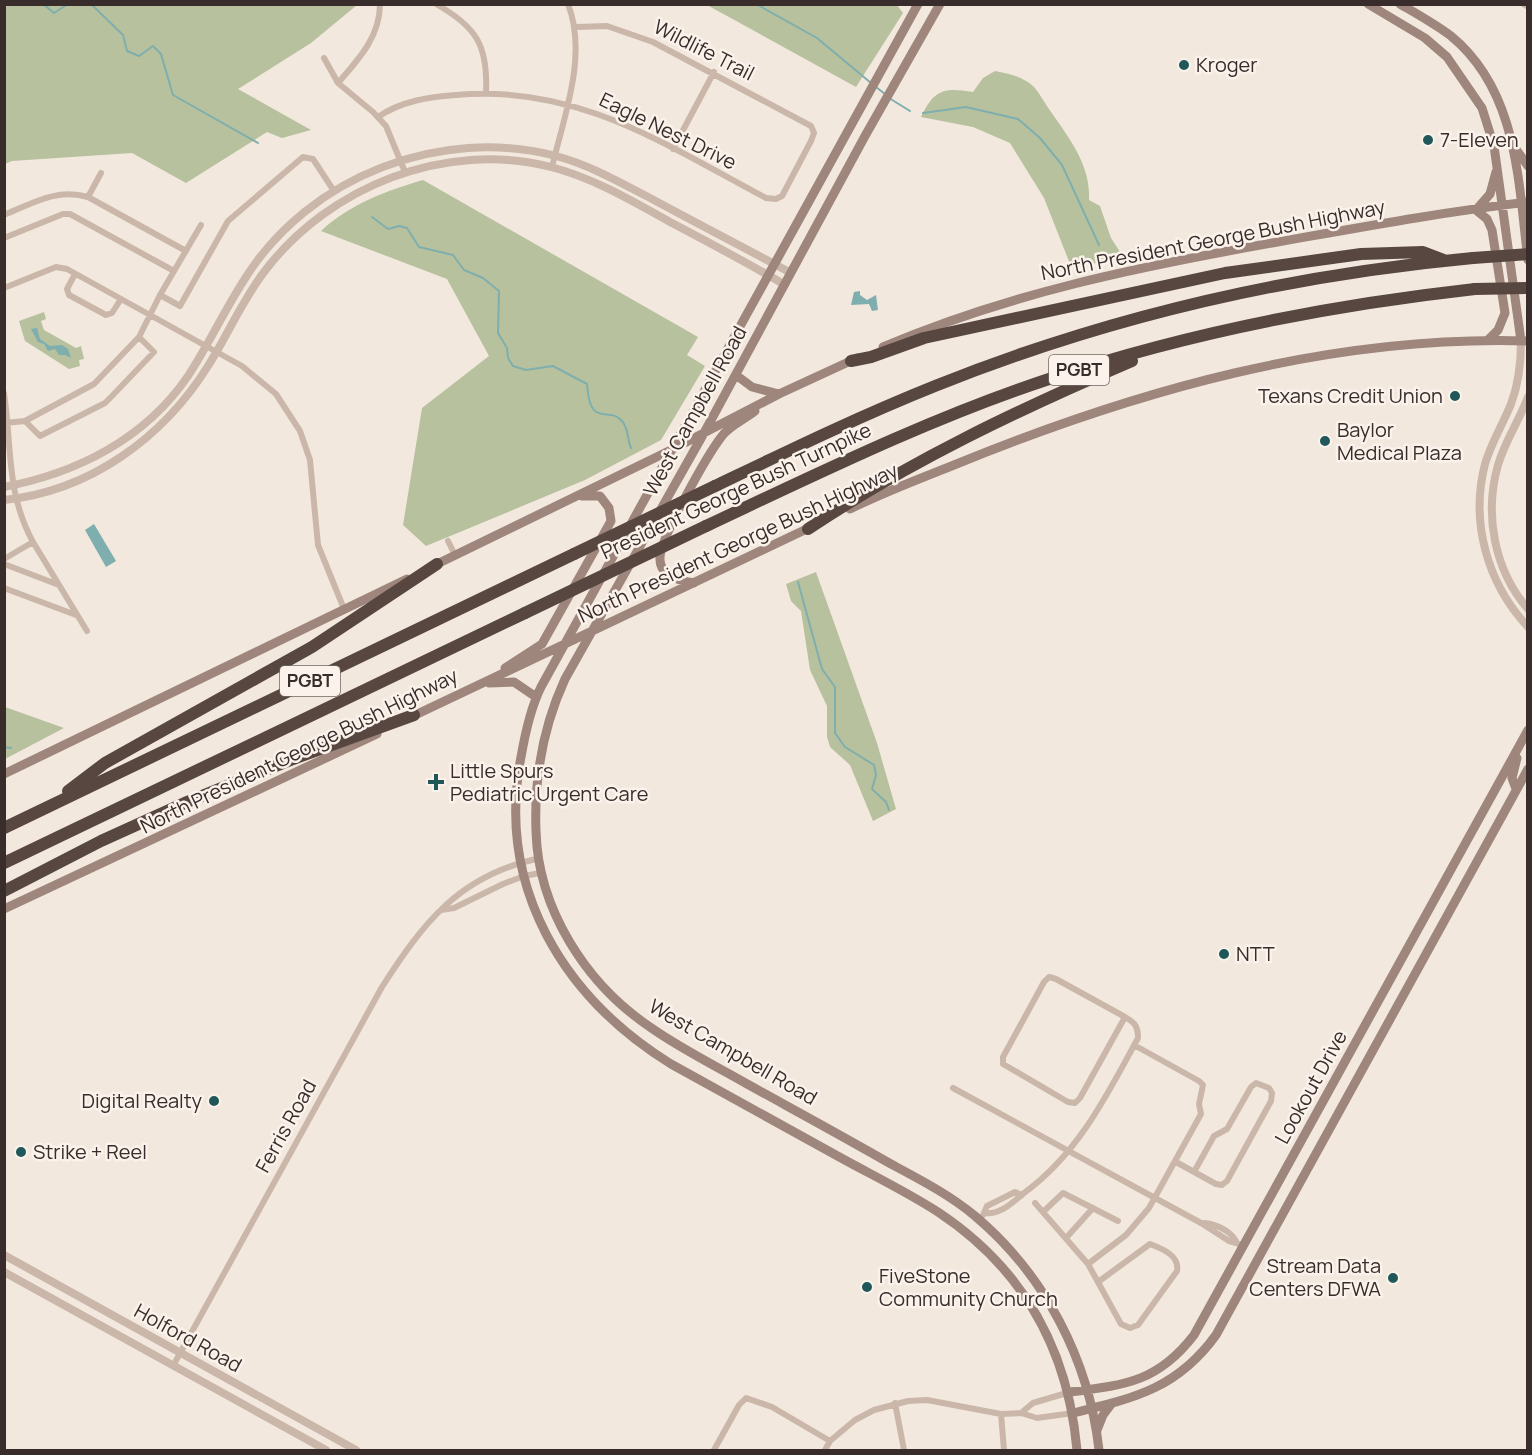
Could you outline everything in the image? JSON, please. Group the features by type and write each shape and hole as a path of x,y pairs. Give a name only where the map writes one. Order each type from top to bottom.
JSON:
{"highway":[{"path":"850,361 872,357 924,338 1225,273 1361,254 1423,252 1445,261"},
{"name":"President George Bush Turnpike","path":"4,828 888,405 1060,341 1162,312 1257,290 1368,270 1527,254"},
{"name":"President George Bush Turnpike","path":"4,863 706,526 868,450 958,412 1048,379 1187,338 1389,299 1475,289 1527,288"},
{"path":"808,529 851,500 984,428 1049,396 1187,338"},
{"path":"45,808 105,763 312,647 437,564"},
{"path":"4,891 101,841 187,802 293,759 414,715"}],"main road":[{"name":"West Campbell Road","path":"918,4 561,647 536,697 523,742 516,786 520,863 537,915 569,973 615,1024 639,1044 937,1212 966,1233 1007,1275 1039,1319 1058,1356 1070,1392 1077,1450"},
{"name":"West Campbell Road","path":"940,4 875,117 704,433 566,677 548,721 534,795 536,859 563,932 573,949 612,996 648,1026 981,1216 1045,1295 1067,1335 1086,1390 1097,1432 1099,1450"},
{"path":"1368,4 1425,38 1447,57 1482,108 1491,134 1504,205 1524,341"},
{"path":"1400,4 1450,35 1476,63 1499,101 1511,141 1524,202 1527,260"},
{"path":"1511,141 1527,166"},
{"path":"1488,340 1497,330 1505,313 1492,230 1487,219 1476,210 1490,194 1497,167"},
{"name":"North President George Bush Highway","path":"4,774 671,450 779,394 937,324 1029,294 1197,257 1524,202"},
{"name":"North President George Bush Highway","path":"4,909 881,494 1025,435 1199,381 1287,362 1382,346 1488,340 1524,341"},
{"path":"736,375 752,387 779,394"},
{"path":"694,583 669,576 663,568 659,559 666,535 723,434 779,394"},
{"path":"483,683 542,644 611,521 609,508 600,496 573,497"},
{"path":"483,683 514,682 536,697"},
{"path":"1516,789 1512,778 1525,734"},
{"name":"Lookout Drive","path":"1070,1392 1148,1376 1177,1356 1200,1325 1239,1243 1324,1100 1525,734"},
{"name":"Lookout Drive","path":"1073,1413 1112,1403 1167,1384 1200,1356 1216,1335 1527,769"},
{"path":"1324,1100 1339,1109"},
{"path":"966,1233 981,1216"},
{"path":"1239,1243 1259,1254"},
{"path":"1097,1432 1103,1415 1112,1403"}],"street":[{"path":"338,83 371,40 380,17 380,4"},
{"path":"436,4 460,18 479,42 485,60 486,92"},
{"path":"552,167 575,68 576,27 568,4"},
{"path":"1523,4 1527,7"},
{"name":"Wildlife Trail","path":"576,27 607,26 653,42 714,72 811,126 814,133 812,141 782,196 776,199 766,198"},
{"path":"324,58 338,83 378,117 393,138 405,172"},
{"path":"673,149 714,72"},
{"name":"Eagle Nest Drive","path":"378,117 405,103 420,99 486,92 515,94 566,104 605,115 766,198"},
{"path":"8,487 78,466 147,423 181,384 259,258 296,219 334,191 400,160 453,150 496,147 554,156 619,181 791,273"},
{"path":"160,296 180,306 228,221 303,157 313,159 334,191"},
{"path":"4,500 55,490 94,474 128,453 157,429 181,402 216,352 264,272 291,242 321,215 355,193 405,172 447,164 488,160 552,167 633,201 785,285"},
{"path":"88,197 101,173"},
{"path":"4,215 54,195 70,192 88,197 186,251"},
{"path":"633,201 644,200 663,205"},
{"path":"4,238 63,214 70,214 174,271"},
{"path":"6,423 25,421 94,384 139,337 201,225"},
{"path":"4,288 56,267 75,274 216,352 256,376 276,394 300,431 310,460 318,545 344,609"},
{"path":"75,274 67,289 69,295 106,315 112,313 121,299"},
{"path":"25,421 40,436 105,403 154,352 139,337"},
{"path":"1524,341 1518,381 1485,464 1479,506 1487,560 1501,591 1527,627"},
{"path":"4,393 8,487 33,542 87,631"},
{"path":"1527,398 1498,464 1491,505 1496,548 1504,571 1527,609"},
{"path":"1479,506 1491,505"},
{"path":"448,541 455,555"},
{"path":"4,559 7,552 33,542"},
{"path":"4,564 59,585"},
{"path":"4,588 76,615"},
{"name":"Ferris Road","path":"173,1366 382,987 440,910 456,894 500,870 536,859"},
{"path":"440,910 454,908 524,876 540,873"},
{"path":"981,1216 991,1214 1017,1201 1068,1152 1091,1122 1134,1045 1138,1029 1125,1017 1049,977 1044,982 1008,1048 1003,1064 1068,1102 1075,1103 1080,1098 1125,1017"},
{"path":"1088,1264 1126,1235 1156,1199 1199,1120 1199,1100 1203,1085 1134,1045"},
{"path":"1176,1162 1194,1172 1216,1184 1222,1185 1227,1181 1271,1101 1272,1093 1269,1088 1256,1083 1251,1087 1227,1129 1214,1136 1194,1172"},
{"path":"953,1088 1201,1223 1229,1241 1239,1243"},
{"path":"981,1216 987,1206 996,1201 1015,1192 1022,1195"},
{"path":"1043,1212 1064,1193 1118,1221"},
{"path":"996,1201 1000,1210"},
{"path":"1035,1203 1088,1264 1121,1324 1130,1328 1138,1325 1177,1271 1178,1264 1176,1258 1150,1244 1098,1282"},
{"path":"1066,1238 1093,1208"},
{"name":"Holford Road","path":"4,1255 356,1450"},
{"name":"Holford Road","path":"4,1272 326,1450"},
{"path":"1021,1413 1034,1403 1070,1392"},
{"path":"714,1450 739,1405 747,1398 772,1407 830,1442"},
{"path":"825,1450 830,1442 855,1420 896,1403 927,1400 1001,1414 1021,1413 1036,1418 1073,1413"},
{"path":"896,1403 904,1450"},
{"path":"1001,1414 1004,1450"}],"green space":[{"path":"5,4 357,5 311,43 238,89 311,130 282,138 267,132 186,183 132,153 12,161 5,164"},
{"path":"707,5 897,5 903,13 856,87"},
{"path":"995,71 1010,74 1033,86 1071,141 1086,175 1089,200 1100,206 1111,238 1122,255 1111,263 1070,264 1044,198 1010,143 973,127 921,117 930,101 941,92 954,90 973,92 983,78"},
{"path":"423,180 698,337 687,355 705,366 661,440 585,480 426,546 403,525 422,408 489,356 447,279 321,231 356,206"},
{"path":"44,312 46,319 41,321 44,330 76,348 81,346 84,359 79,360 80,366 69,369 25,341 19,321"},
{"path":"816,572 877,743 896,809 873,821 850,765 830,747 827,737 827,706 810,670 801,611 791,601 786,584"},
{"path":"5,707 64,728 5,759"}],"water":[{"path":"860,291 860,295 867,300 876,295 878,310 872,311 869,304 851,305 854,292"},
{"path":"37,328 40,339 50,346 62,345 68,349 71,358 59,355 55,349 48,351 44,344 38,342 31,329"},
{"path":"94,524 116,561 106,567 85,530"}],"waterway":[{"path":"43,4 54,13 68,4"},
{"path":"91,4 123,35 127,51 139,56 153,46 161,54 173,95 258,143"},
{"path":"756,4 817,38 871,83"},
{"path":"876,87 885,94"},
{"path":"889,98 910,111"},
{"path":"923,113 966,107 1018,119 1040,138 1062,165 1099,245"},
{"path":"372,217 388,229 399,226 407,228 419,247 453,255 464,270 483,278 499,291 498,333 507,348 508,358 513,366 526,370 553,366 587,384 592,407 600,414 611,415 622,421 626,427 631,448"},
{"path":"798,582 822,669 835,687 835,733 845,747 874,765 876,775 872,789 886,802 889,810"},
{"path":"4,747 11,748"}],"place":[{"name":"Kroger","path":"1184,65"},
{"name":"7-Eleven","path":"1428,140"},
{"name":"Texans Credit Union","path":"1455,396"},
{"name":"Baylor Medical Plaza","path":"1325,441"},
{"name":"Little Spurs Pediatric Urgent Care","path":"436,782"},
{"name":"NTT","path":"1224,954"},
{"name":"Digital Realty","path":"214,1101"},
{"name":"Strike + Reel","path":"21,1152"},
{"name":"Stream Data Centers DFWA","path":"1393,1278"},
{"name":"FiveStone Community Church","path":"867,1287"}]}
